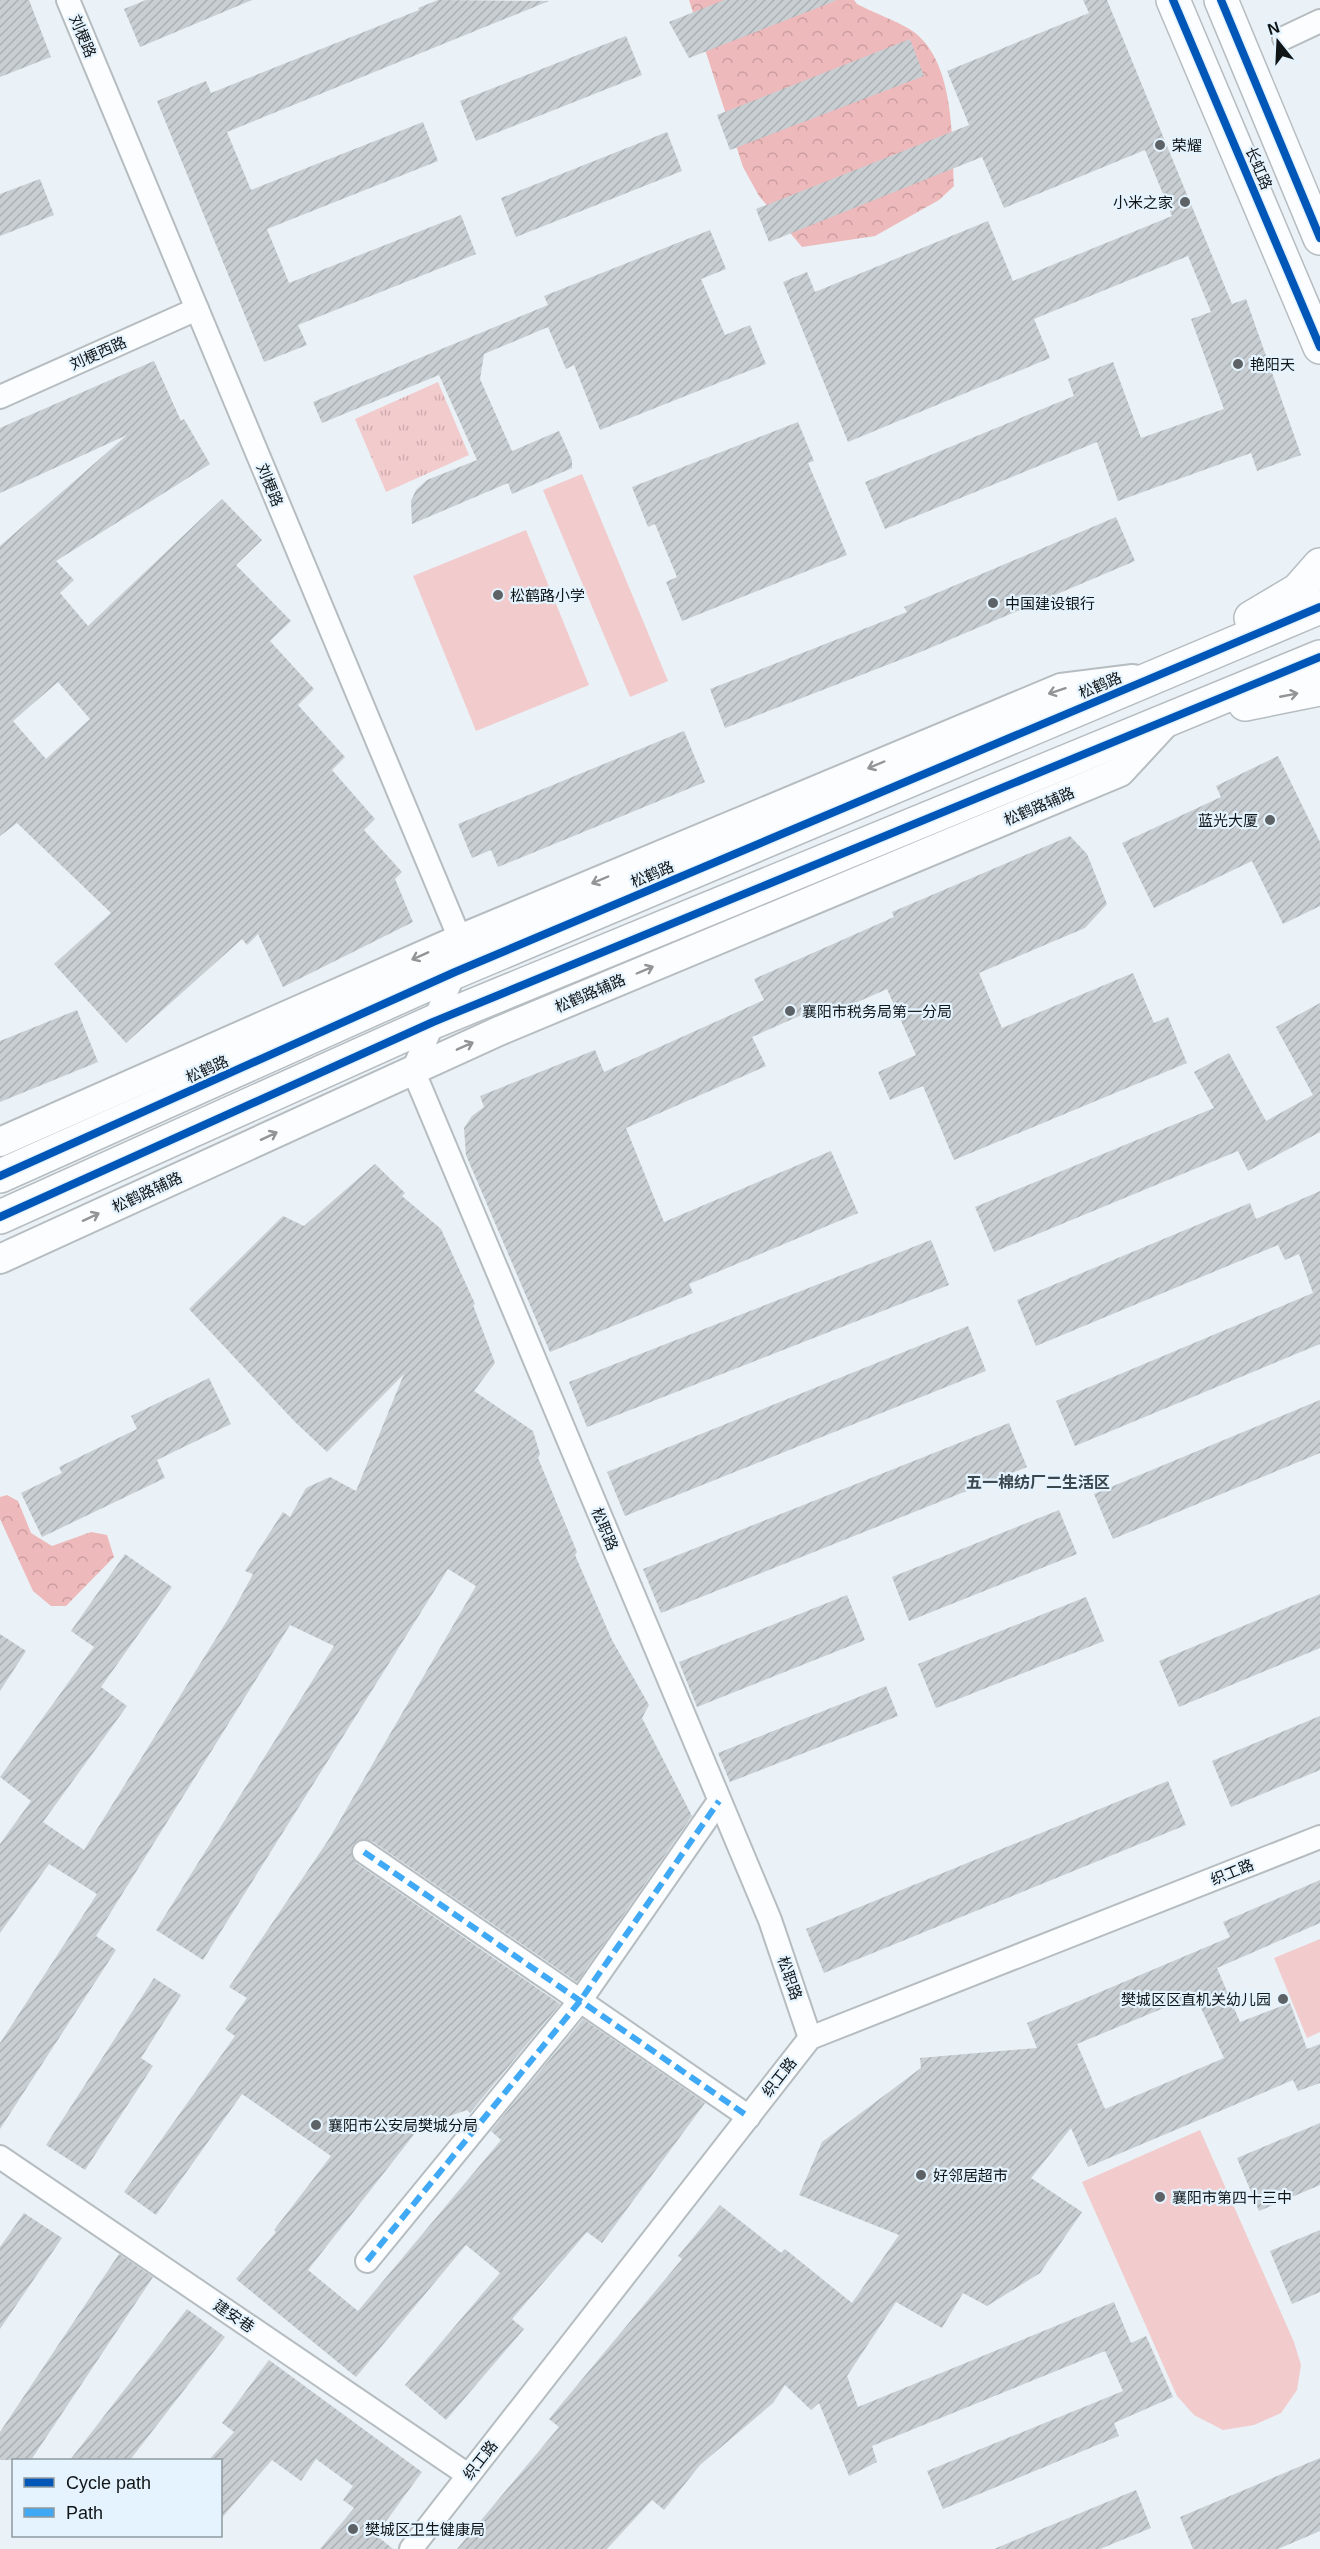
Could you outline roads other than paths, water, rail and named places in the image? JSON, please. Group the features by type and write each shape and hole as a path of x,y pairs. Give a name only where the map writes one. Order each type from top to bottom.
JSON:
{"main road":[{"name":"长虹路","path":"1173,0 1320,347"},
{"name":"长虹路","path":"1221,0 1320,238"},
{"path":"1156,676 1298,590 1320,565"},
{"name":"松鹤路","path":"8,1155 455,972 725,843 1156,676 1320,607"},
{"path":"0,1217 434,1022 1320,657"},
{"path":"1170,718 1320,689"}],"street":[{"name":"刘梗路","path":"68,0 460,939"},
{"path":"1284,38 1320,21"},
{"name":"刘梗西路","path":"0,397 197,309"},
{"name":"松鹤路辅路","path":"0,1259 509,1027 1120,772 1170,718"},
{"path":"8,1155 460,939 725,843"},
{"path":"413,1070 455,972 460,939"},
{"name":"松职路","path":"413,1070 770,1920 810,2038"},
{"path":"31,1203 49,1237"},
{"path":"367,2261 580,2001 719,1801"},
{"name":"织工路","path":"411,2549 810,2038 1320,1837"},
{"path":"364,1852 749,2116"},
{"name":"建安巷","path":"0,2157 468,2475"}],"place":[{"name":"荣耀","path":"1160,145"},
{"name":"小米之家","path":"1185,202"},
{"name":"艳阳天","path":"1238,364"},
{"name":"松鹤路小学","path":"498,595"},
{"name":"中国建设银行","path":"993,603"},
{"name":"蓝光大厦","path":"1270,820"},
{"name":"襄阳市税务局第一分局","path":"790,1011"},
{"name":"樊城区区直机关幼儿园","path":"1283,1999"},
{"name":"襄阳市公安局樊城分局","path":"316,2125"},
{"name":"好邻居超市","path":"921,2175"},
{"name":"襄阳市第四十三中","path":"1160,2197"},
{"name":"樊城区卫生健康局","path":"353,2529"}],"district":[{"name":"五一棉纺厂二生活区","path":"1038,1482"}]}
